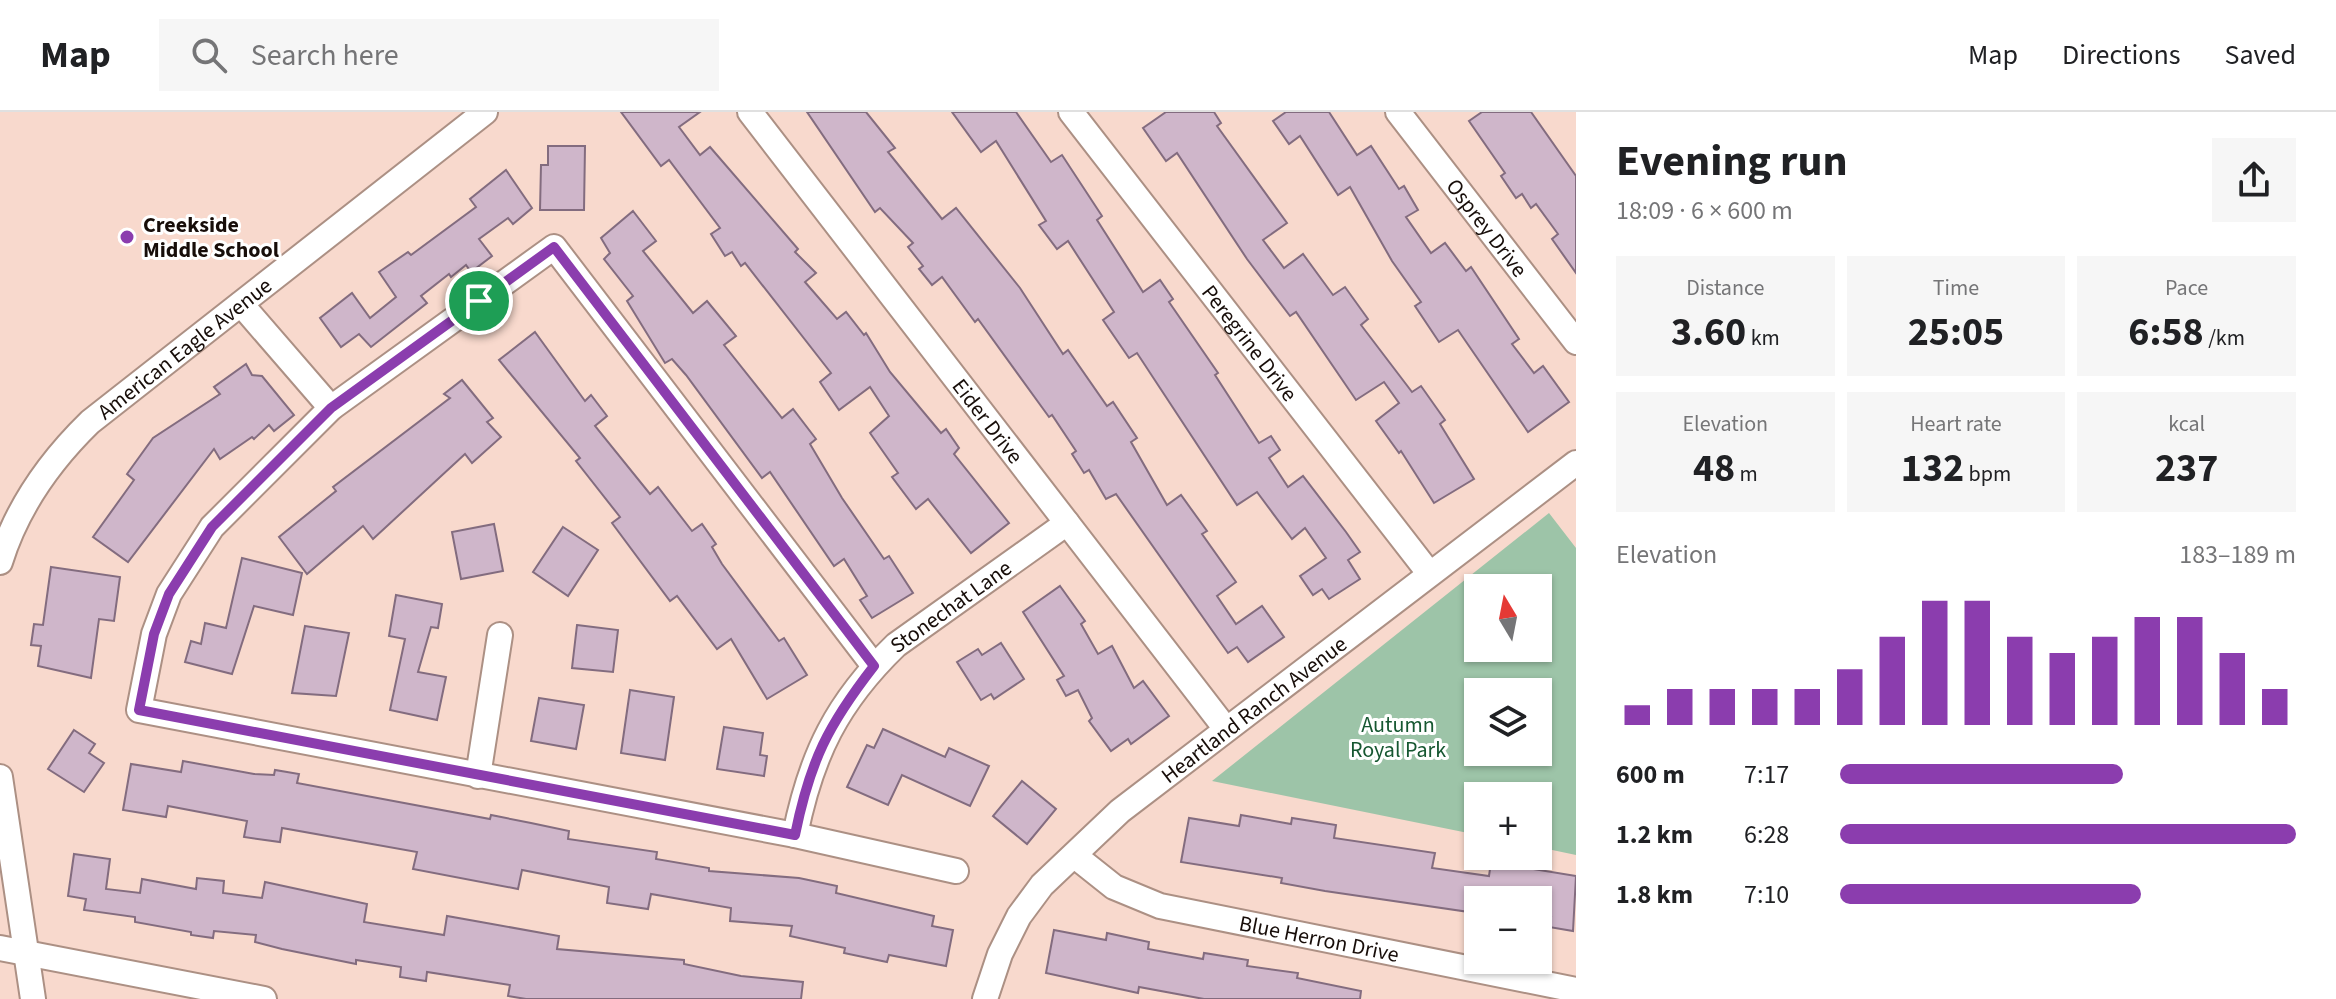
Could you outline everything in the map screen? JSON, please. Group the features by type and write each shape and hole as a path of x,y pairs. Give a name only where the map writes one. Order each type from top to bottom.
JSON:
{"street":[{"name":"American Eagle Avenue","path":"0,562 30,494 67,444 114,402 485,112"},
{"name":"Eider Drive","path":"750,112 1226,729"},
{"name":"Peregrine Drive","path":"1071,112 1429,573"},
{"name":"Osprey Drive","path":"1398,112 1576,342"},
{"path":"874,666 554,247 331,408 212,527 187,561 154,634 139,710 795,835 956,871"},
{"path":"241,304 331,408"},
{"name":"Heartland Ranch Avenue","path":"985,999 1000,954 1019,916 1042,885 1120,811 1576,463"},
{"name":"Stonechat Lane","path":"795,835 806,781 822,741 841,709 874,666 896,645 1067,523"},
{"path":"478,776 500,635"},
{"path":"0,777 33,999"},
{"name":"Blue Herron Drive","path":"1075,856 1114,887 1160,906 1576,990"},
{"path":"0,948 264,999"}],"green space":[{"name":"Autumn Royal Park","path":"1549,513 1576,548 1576,855 1552,850 1552,782 1464,782 1464,832 1212,781 1464,581 1464,662 1552,662 1552,574 1472,574"}],"building":[{"path":"621,112 700,112 679,127 700,155 710,147 798,249 795,252 816,273 805,282 837,319 846,312 864,335 866,333 890,372 941,433 946,429 959,448 954,454 1009,523 971,553 928,499 916,509 892,477 898,473 870,433 889,416 870,387 839,410 820,382 831,373 745,263 741,266 732,252 725,256 711,234 720,228 669,160 661,166"},
{"path":"807,112 866,112 895,148 888,152 942,219 956,208 1020,288 1063,354 1068,350 1107,406 1113,402 1137,438 1131,442 1167,505 1181,495 1207,531 1202,534 1236,582 1217,596 1236,624 1262,606 1284,637 1248,662 1237,647 1228,653 1116,494 1106,499 1089,470 1084,473 1072,454 1076,451 1052,415 1049,417 978,319 975,322 942,277 932,285 919,269 923,266 908,247 913,243 880,208 875,212"},
{"path":"952,112 1016,112 1051,162 1062,155 1102,216 1097,220 1143,292 1160,280 1173,299 1169,302 1218,373 1215,375 1259,443 1271,436 1280,450 1269,458 1288,487 1303,476 1346,532 1360,552 1348,560 1360,579 1329,599 1322,589 1313,595 1300,576 1326,558 1305,528 1292,539 1257,492 1237,505 1137,353 1129,358 1103,320 1114,312 1068,241 1057,249 1039,225 1046,221 996,141 981,152"},
{"path":"1166,112 1214,112 1221,123 1217,126 1287,223 1263,240 1284,268 1303,254 1333,295 1345,287 1368,319 1361,325 1412,392 1421,386 1445,420 1440,424 1474,479 1434,503 1401,451 1399,453 1376,421 1399,403 1384,382 1356,400 1296,312 1290,316 1247,259 1177,153 1166,161 1143,128"},
{"path":"1286,112 1329,112 1357,155 1371,146 1399,189 1404,186 1418,210 1406,217 1431,253 1445,243 1466,271 1471,267 1519,339 1512,344 1534,373 1543,366 1569,402 1528,432 1458,330 1439,342 1415,306 1421,302 1392,261 1350,187 1338,195 1300,136 1289,144 1273,121"},
{"path":"1482,112 1531,112 1576,176 1576,273 1552,239 1558,234 1536,204 1531,208 1522,194 1516,198 1501,176 1505,173 1469,121"},
{"path":"548,146 585,146 584,210 540,210 541,165 548,165"},
{"path":"506,170 532,208 513,224 508,218 479,239 492,256 471,272 466,265 451,277 449,274 421,296 427,303 371,347 359,334 341,347 320,318 352,293 370,318 396,297 379,272 408,252 411,255 476,207 470,199"},
{"path":"633,211 656,241 643,251 693,313 707,301 736,336 724,345 782,418 793,409 816,439 810,444 842,498 884,559 889,556 913,593 872,618 860,600 867,596 844,559 834,566 770,472 762,478 686,375 672,359 665,363 627,301 633,296 604,259 610,253 601,238"},
{"path":"535,332 585,401 591,395 607,416 595,426 650,494 658,487 692,531 702,524 716,544 712,547 722,564 779,641 784,638 807,675 767,699 731,639 717,649 677,596 670,601 612,523 620,517 576,461 580,458 499,360"},
{"path":"246,364 252,375 262,376 294,415 274,431 269,425 254,439 252,437 220,459 214,449 128,562 93,537 134,480 127,474 153,438 220,394 214,387"},
{"path":"462,380 493,418 487,422 501,437 472,463 465,454 373,539 363,526 307,574 279,537 336,491 333,487 450,398 444,394"},
{"path":"494,524 503,571 461,579 452,532"},
{"path":"563,527 598,550 568,596 533,572"},
{"path":"242,558 302,573 293,615 254,606 232,674 185,662 191,641 201,644 205,623 226,628"},
{"path":"51,567 120,577 114,621 99,619 91,678 38,666 41,646 31,645 34,624 43,625"},
{"path":"1060,586 1085,621 1081,624 1098,654 1112,646 1134,688 1143,681 1169,716 1131,744 1128,739 1111,751 1089,721 1092,718 1078,690 1066,696 1057,680 1064,676 1023,612"},
{"path":"396,595 442,604 438,628 431,627 418,672 446,677 437,720 390,710 405,639 389,636"},
{"path":"577,625 618,630 613,672 572,668"},
{"path":"305,626 349,633 336,696 292,693"},
{"path":"1001,643 1024,679 994,699 991,694 981,700 957,662 978,649 982,655"},
{"path":"630,690 674,697 665,760 621,753"},
{"path":"539,698 584,705 576,749 531,741"},
{"path":"724,727 763,733 760,755 767,756 764,776 717,769"},
{"path":"883,729 945,757 949,748 989,766 970,806 902,775 888,805 847,787 867,745 874,748"},
{"path":"74,730 95,744 89,753 104,763 84,792 48,769"},
{"path":"183,761 254,774 274,775 275,770 299,774 297,783 569,831 568,839 657,852 656,859 709,868 709,871 799,878 837,886 836,893 934,916 932,926 953,930 946,966 889,955 887,962 844,953 845,948 790,936 792,926 730,921 731,908 651,894 648,909 607,903 609,887 522,870 518,889 413,869 417,852 282,828 280,842 244,837 247,821 168,806 166,817 123,810 131,764 181,772"},
{"path":"1022,781 1056,809 1027,844 993,816"},
{"path":"1241,815 1291,824 1292,818 1336,825 1334,838 1435,853 1432,868 1489,876 1490,870 1540,870 1576,876 1573,931 1552,928 1552,886 1464,886 1464,911 1325,891 1281,883 1282,878 1181,862 1189,818 1239,826"},
{"path":"74,854 110,859 106,889 140,893 142,879 196,889 197,878 224,881 223,893 262,898 265,882 367,904 364,922 444,935 447,916 559,936 557,949 684,960 684,964 741,976 803,982 801,999 526,999 508,996 510,985 427,972 426,981 400,977 401,967 356,960 356,964 282,949 255,942 256,935 214,931 213,938 191,935 191,932 135,922 135,917 84,910 86,899 68,896"},
{"path":"1054,930 1106,940 1107,933 1149,942 1148,949 1203,959 1204,953 1248,960 1247,966 1298,973 1297,978 1361,991 1360,999 1204,999 1139,987 1138,993 1046,973"}],"place":[{"name":"Creekside Middle School","path":"127,237"}],"route":[{"path":"554,247 874,666 841,709 822,741 806,781 795,835 139,710 154,634 169,594 187,561 212,527 331,408 479,301 554,247"}]}
